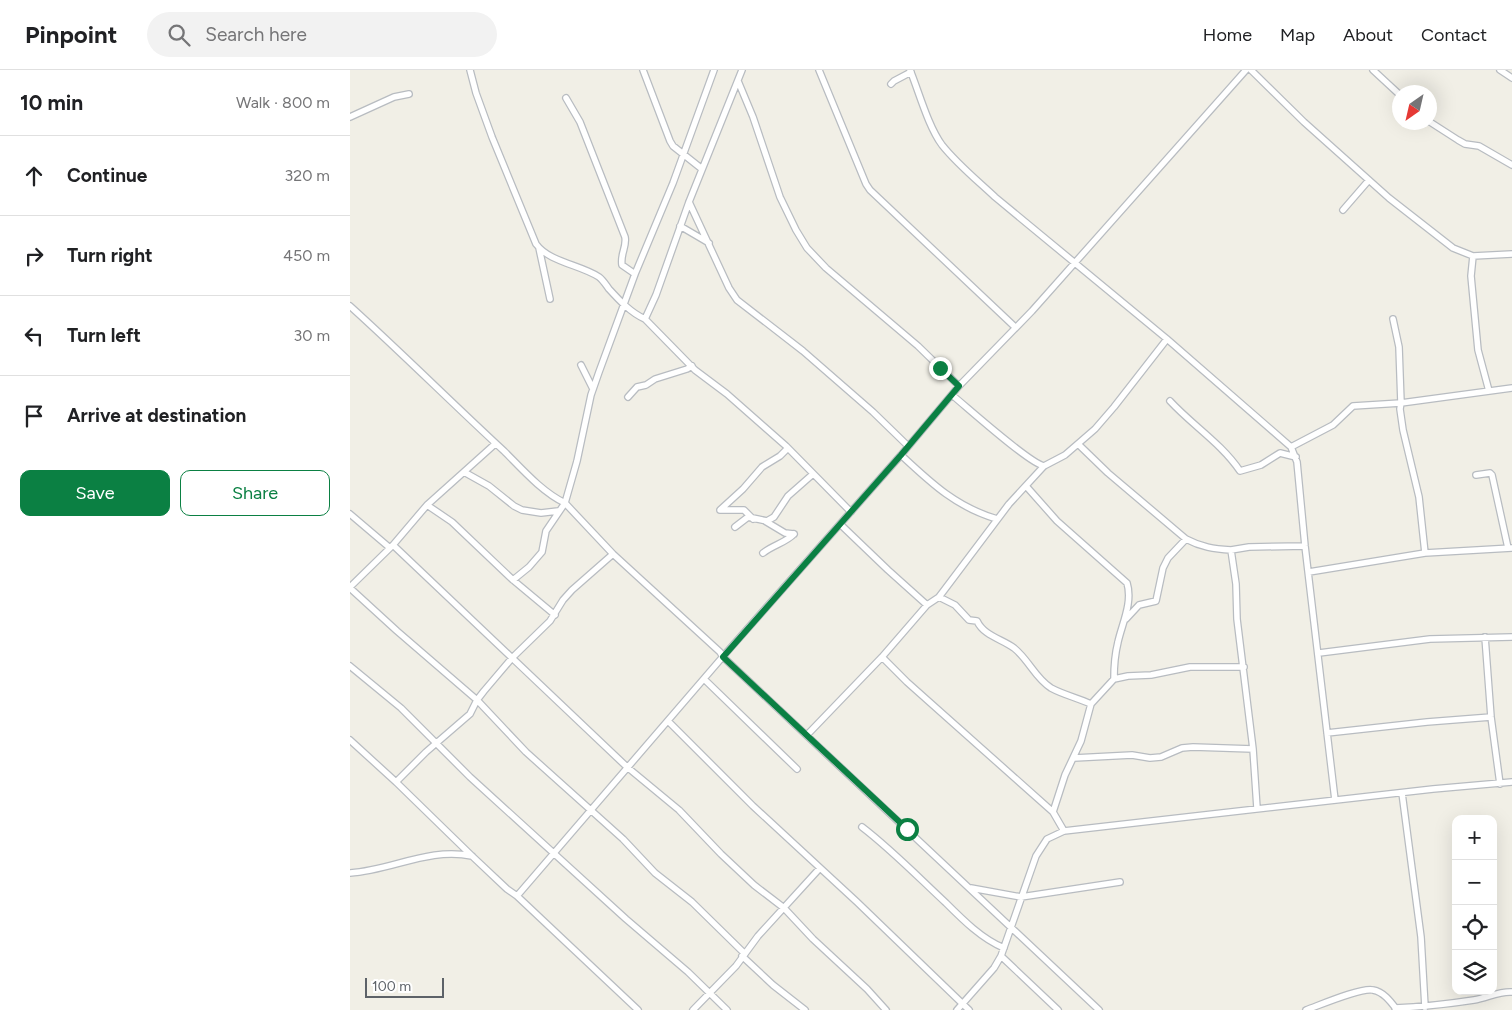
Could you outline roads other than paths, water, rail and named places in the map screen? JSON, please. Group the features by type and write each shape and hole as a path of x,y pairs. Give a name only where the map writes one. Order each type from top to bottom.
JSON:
{"street":[{"path":"470,70 492,137 539,248 550,299"},
{"path":"643,70 670,141 673,146 702,169"},
{"path":"513,580 529,567 542,552 546,531 565,503 577,462 593,389 635,274 673,183 714,70"},
{"path":"645,319 742,70"},
{"path":"819,70 842,129 870,190 1016,327"},
{"path":"1252,70 1304,122 1402,210 1453,248 1473,256 1512,254"},
{"path":"1373,70 1392,88"},
{"path":"1500,70 1512,78"},
{"path":"891,84 910,71 933,128 942,145 995,197 1167,339 1291,447 1296,457 1335,800"},
{"path":"517,896 959,386 1075,262 1242,71"},
{"path":"738,81 753,117 780,196 807,248 826,268 918,346 959,386"},
{"path":"350,117 394,97 409,94"},
{"path":"566,98 580,122 625,236 626,244 621,256 622,264 635,274"},
{"path":"1437,126 1458,140 1466,144 1479,146 1512,165"},
{"path":"1343,210 1369,180"},
{"path":"689,202 710,243 729,288 737,300 803,350 908,446"},
{"path":"680,226 710,243"},
{"path":"539,248 569,264 600,277 625,304 638,316 645,319 692,366 788,448 851,512"},
{"path":"1473,256 1471,276 1478,350 1490,391"},
{"path":"350,306 495,444 551,494 565,503 613,554 720,652 723,657 1099,1010"},
{"path":"1393,319 1399,347 1401,418 1419,496 1425,553"},
{"path":"807,735 882,657 927,605 939,598 997,519 1042,467 1061,458 1095,428 1114,407 1167,339"},
{"path":"581,365 593,389"},
{"path":"628,397 637,387 646,385 654,379 686,370 692,366"},
{"path":"1291,447 1333,425 1353,406 1401,403 1512,388"},
{"path":"952,395 1042,467"},
{"path":"1170,401 1185,418 1221,448 1240,471 1261,465 1280,453 1296,457"},
{"path":"495,444 427,505 392,546 350,587 396,632 477,700 526,752 623,839 655,873 692,902 773,984 805,1010"},
{"path":"1078,444 1108,473 1186,539 1199,546 1230,550 1249,547 1305,546"},
{"path":"753,519 744,510 720,510 743,489 762,467 780,456 788,448"},
{"path":"901,455 953,500 981,514 997,519"},
{"path":"464,472 489,486 514,506 529,512 558,511"},
{"path":"1309,572 1425,553 1510,548 1492,475 1490,473 1476,475"},
{"path":"765,521 774,516 788,496 813,474"},
{"path":"1026,486 1057,520 1127,583 1128,596 1115,656 1114,679"},
{"path":"427,505 452,522 513,580 555,615"},
{"path":"350,514 392,546 627,768 679,810 754,885 784,908 886,1010"},
{"path":"735,527 748,517 765,521 785,533 794,534 788,540 769,548 763,553"},
{"path":"840,524 927,605"},
{"path":"1124,621 1139,605 1156,602 1163,568 1168,558 1186,539"},
{"path":"1230,550 1236,584 1237,619 1253,749 1257,808"},
{"path":"396,782 426,752 470,714 477,700 512,658 550,621 563,600 613,554"},
{"path":"939,598 955,606 969,620 977,621 979,626 997,640 1012,647 1023,656 1044,682 1064,694 1091,704"},
{"path":"547,609 550,621"},
{"path":"1485,637 1491,717 1500,784"},
{"path":"1318,652 1407,641 1512,637"},
{"path":"882,657 907,682 1053,812 1064,831"},
{"path":"350,666 392,699 477,784 626,919 688,972 727,1010"},
{"path":"1053,812 1065,775 1074,758 1084,730 1091,704 1114,679 1151,675 1190,667 1244,667"},
{"path":"704,679 797,769"},
{"path":"1328,733 1491,717"},
{"path":"668,721 753,806 909,951 969,1010"},
{"path":"350,740 638,1010"},
{"path":"1074,758 1132,755 1150,758 1161,757 1182,748 1193,747 1253,749"},
{"path":"956,1010 994,968 1001,956 1041,846 1047,839 1064,831 1257,808 1512,782"},
{"path":"1402,793 1421,937 1425,1007"},
{"path":"862,827 879,840 958,915 989,940 1004,948"},
{"path":"350,873 372,871 451,852 472,856"},
{"path":"693,1010 708,992 736,966 743,954 820,868"},
{"path":"970,888 1021,897 1120,882"},
{"path":"1001,956 1058,1010"},
{"path":"1306,1010 1362,991 1372,990 1382,993 1396,1009 1480,999 1512,992"}]}
